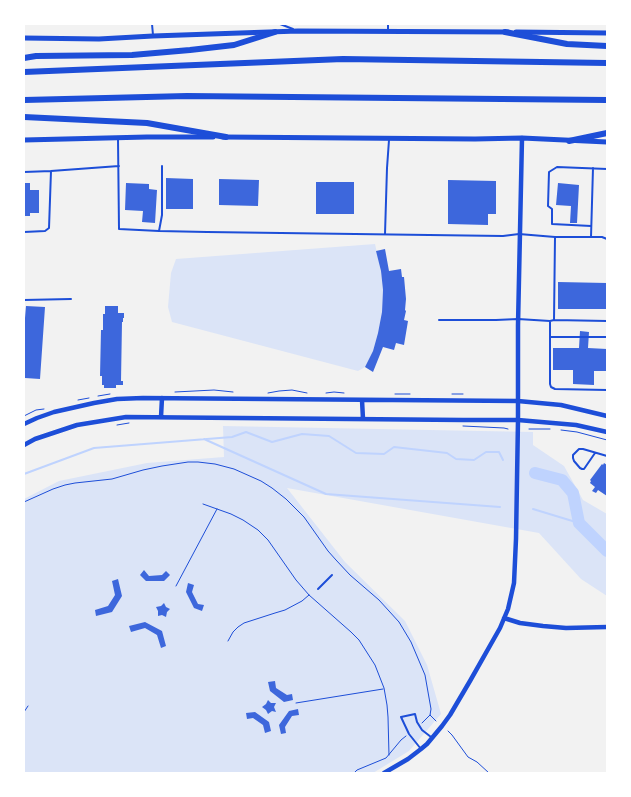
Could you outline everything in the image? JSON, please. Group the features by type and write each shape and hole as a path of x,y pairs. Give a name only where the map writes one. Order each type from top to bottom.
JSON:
{"highway":[{"path":"24,58 36,56 132,54 190,50 234,45 275,32"},
{"path":"505,32 567,44 607,46"},
{"path":"24,72 343,59 607,63"},
{"path":"24,100 187,96 607,100"},
{"path":"24,117 147,123 226,137"},
{"path":"569,141 607,133"}],"main road":[{"path":"24,38 99,39 298,31 607,33"},
{"path":"24,140 147,137 522,138 607,142"}],"street":[{"path":"384,773 421,749 432,738 450,715 485,655 504,618 508,609 514,583 518,420 519,234 522,138"},
{"path":"24,424 54,412 94,402 117,399 162,398 518,401 561,405 607,416"},
{"path":"161,417 162,398"},
{"path":"362,400 363,419"},
{"path":"24,445 35,439 77,424 126,417 518,420 576,424 607,432"},
{"path":"504,618 520,624 559,627 607,627"}],"lane":[{"path":"152,24 153,36"},
{"path":"280,24 298,31"},
{"path":"388,24 388,31"},
{"path":"118,138 119,229 159,231 503,236 519,234 555,237 602,237 607,239"},
{"path":"385,234 386,168 389,138"},
{"path":"24,172 119,166"},
{"path":"159,231 162,215 162,166"},
{"path":"591,226 552,224 552,209 548,206 549,172 557,167 607,169"},
{"path":"591,237 594,168"},
{"path":"24,232 45,231 48,228 52,170"},
{"path":"554,320 555,237"},
{"path":"24,300 71,299"},
{"path":"439,320 518,319 550,321 607,321"},
{"path":"550,321 551,387 555,389 607,390"},
{"path":"550,337 607,337"},
{"path":"595,453 584,469 580,468 573,458 573,454 579,449 583,449 607,456"},
{"path":"318,589 332,575"},
{"path":"421,749 409,734 401,717 415,714 417,722 422,730 432,738"}],"path":[{"path":"113,425 132,423"},
{"path":"457,426 508,429"},
{"path":"529,429 553,429"},
{"path":"560,430 607,440"},
{"path":"24,502 65,485 112,479 143,470 188,462 215,464 240,471 261,481 286,499 295,508 308,522 336,560 399,622 411,642 425,675 431,709 430,715 419,725"},
{"path":"203,504 231,514 258,530 268,540 293,576 309,595 359,640 375,664 384,688 388,717 389,755"},
{"path":"176,586 218,509"},
{"path":"228,641 233,632 244,622 285,610 302,601 309,595"},
{"path":"296,703 384,688"},
{"path":"24,712 28,706"},
{"path":"430,715 436,721"},
{"path":"448,731 468,757 477,762 489,773"},
{"path":"354,773 357,770 386,758 401,740 409,734"}],"shaded area":[{"path":"375,244 381,271 383,290 382,312 373,351 365,367 358,371 172,322 168,307 171,273 176,259"},
{"path":"223,426 533,432 533,445 564,466 583,500 607,514 607,596 581,579 539,533 287,488 345,562 405,621 427,665 441,714 409,751 373,773 24,773 24,499 59,481 147,463 224,457"}],"building":[{"path":"166,178 193,179 193,209 166,209"},
{"path":"219,179 259,180 258,206 219,205"},
{"path":"448,180 496,181 496,214 488,214 488,225 448,224"},
{"path":"316,182 354,182 354,214 316,214"},
{"path":"24,183 30,183 30,190 39,190 39,213 30,213 30,216 24,216"},
{"path":"126,183 149,184 149,189 157,190 155,223 142,222 143,211 125,210"},
{"path":"558,183 579,185 577,223 570,223 571,206 556,205"},
{"path":"385,249 389,271 401,269 402,277 404,277 406,311 404,320 408,321 404,345 396,343 394,350 383,347 373,372 365,367 373,351 382,312 383,290 381,271 376,251"},
{"path":"558,282 607,283 607,309 558,309"},
{"path":"26,306 45,307 40,379 25,378 24,330"},
{"path":"105,306 118,306 118,313 124,313 122,322 121,381 123,381 123,385 116,385 116,388 104,388 104,385 102,385 102,376 100,376 101,330 103,330 103,314 105,314"},
{"path":"580,331 589,332 588,348 607,349 607,371 594,371 594,385 573,384 573,370 553,370 553,348 579,348"},
{"path":"604,463 607,465 607,496 598,490 596,493 592,491 595,487 590,483 590,480"},
{"path":"144,570 149,576 162,575 166,571 170,575 164,581 146,581 140,575"},
{"path":"118,579 122,596 112,612 96,616 95,610 108,606 115,595 112,581"},
{"path":"188,583 194,585 192,592 198,604 204,605 202,611 194,608 186,592"},
{"path":"164,603 166,607 170,609 167,612 166,617 162,615 158,616 156,607 161,606"},
{"path":"145,622 162,631 166,646 161,648 157,635 145,628 131,632 129,626"},
{"path":"275,681 276,688 287,695 292,694 293,700 284,702 270,691 268,682"},
{"path":"268,700 271,703 276,703 274,707 276,712 272,711 268,714 262,707"},
{"path":"298,709 299,715 292,716 285,727 286,733 281,734 279,725 289,711"},
{"path":"255,712 269,722 271,731 265,733 263,725 253,718 247,719 246,713"}],"waterway":[{"path":"24,474 94,448 232,437 246,432 272,442 302,434 329,436 356,453 384,454 394,447 447,453 456,459 474,460 486,452 499,452 503,460"},
{"path":"204,439 326,494 500,507"},
{"path":"535,473 562,480 573,493 579,523 607,551"},
{"path":"533,509 579,523"}]}
